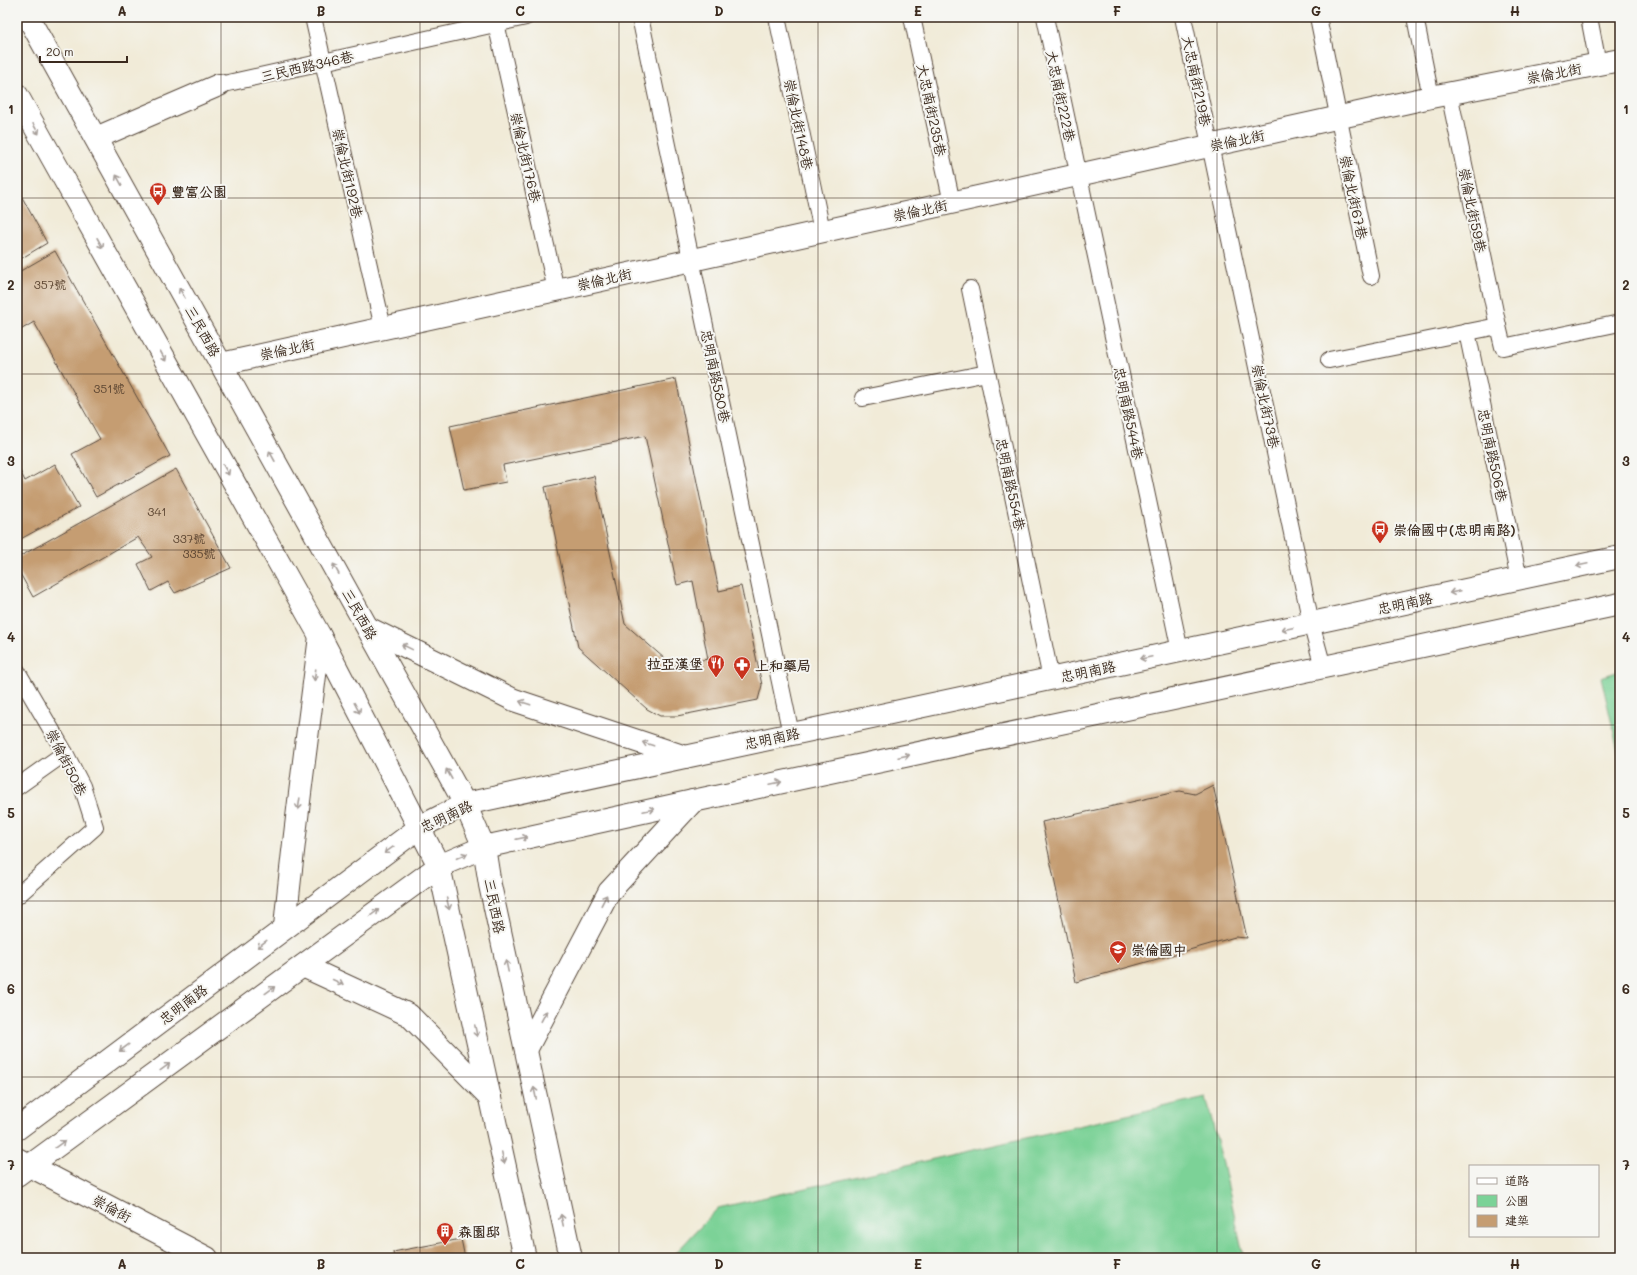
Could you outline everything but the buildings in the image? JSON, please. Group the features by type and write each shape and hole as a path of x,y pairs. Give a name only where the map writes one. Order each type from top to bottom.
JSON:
{"street":[{"name":"三民西路","path":"28,17 465,804 484,847 490,885 570,1258"},
{"name":"崇倫北街","path":"221,364 1440,95 1614,63"},
{"name":"三民西路346巷","path":"96,138 220,85"},
{"path":"17,95 320,636 439,866 525,1258"},
{"name":"忠明南路","path":"17,1129 420,827 465,804 1620,557"},
{"path":"22,1166 303,966 439,866 484,847 693,800 1620,604"},
{"path":"368,628 514,700 685,757"},
{"path":"285,927 293,844 320,636"},
{"path":"526,1050 609,892 693,800"},
{"path":"303,966 409,1015 490,1097"},
{"name":"崇倫街","path":"22,1166 208,1258"}],"lane":[{"name":"崇倫北街192巷","path":"313,17 383,328"},
{"name":"三民西路346巷","path":"220,85 526,17"},
{"name":"忠明南路580巷","path":"640,17 792,734"},
{"name":"崇倫北街148巷","path":"777,17 822,231"},
{"name":"大忠南街235巷","path":"912,17 952,203"},
{"name":"大忠南街222巷","path":"1045,17 1078,175"},
{"name":"大忠南街219巷","path":"1183,17 1211,146"},
{"name":"崇倫北街67巷","path":"1318,17 1371,276"},
{"name":"崇倫北街59巷","path":"1415,17 1440,95 1498,326"},
{"path":"1589,17 1614,63"},
{"name":"崇倫北街176巷","path":"496,24 556,290"},
{"name":"崇倫北街73巷","path":"1211,146 1311,623 1323,667"},
{"name":"忠明南路544巷","path":"1078,175 1180,651"},
{"name":"忠明南路554巷","path":"970,289 1051,678"},
{"path":"1329,360 1498,326 1504,347 1620,323"},
{"name":"忠明南路506巷","path":"1467,332 1519,579"},
{"path":"863,398 987,373"},
{"name":"崇倫街50巷","path":"17,671 65,753 82,786 95,827 17,896"},
{"path":"17,787 65,753"}],"green space":[{"path":"1620,671 1620,759 1601,677"},
{"path":"1206,1097 1244,1258 671,1258 718,1208"}],"place":[{"name":"豐富公園","path":"158,206"},
{"name":"崇倫國中(忠明南路)","path":"1380,544"},
{"name":"拉亞漢堡","path":"716,678"},
{"name":"上和藥局","path":"742,680"},
{"name":"崇倫國中","path":"1118,964"},
{"name":"森園邸","path":"445,1246"}]}
